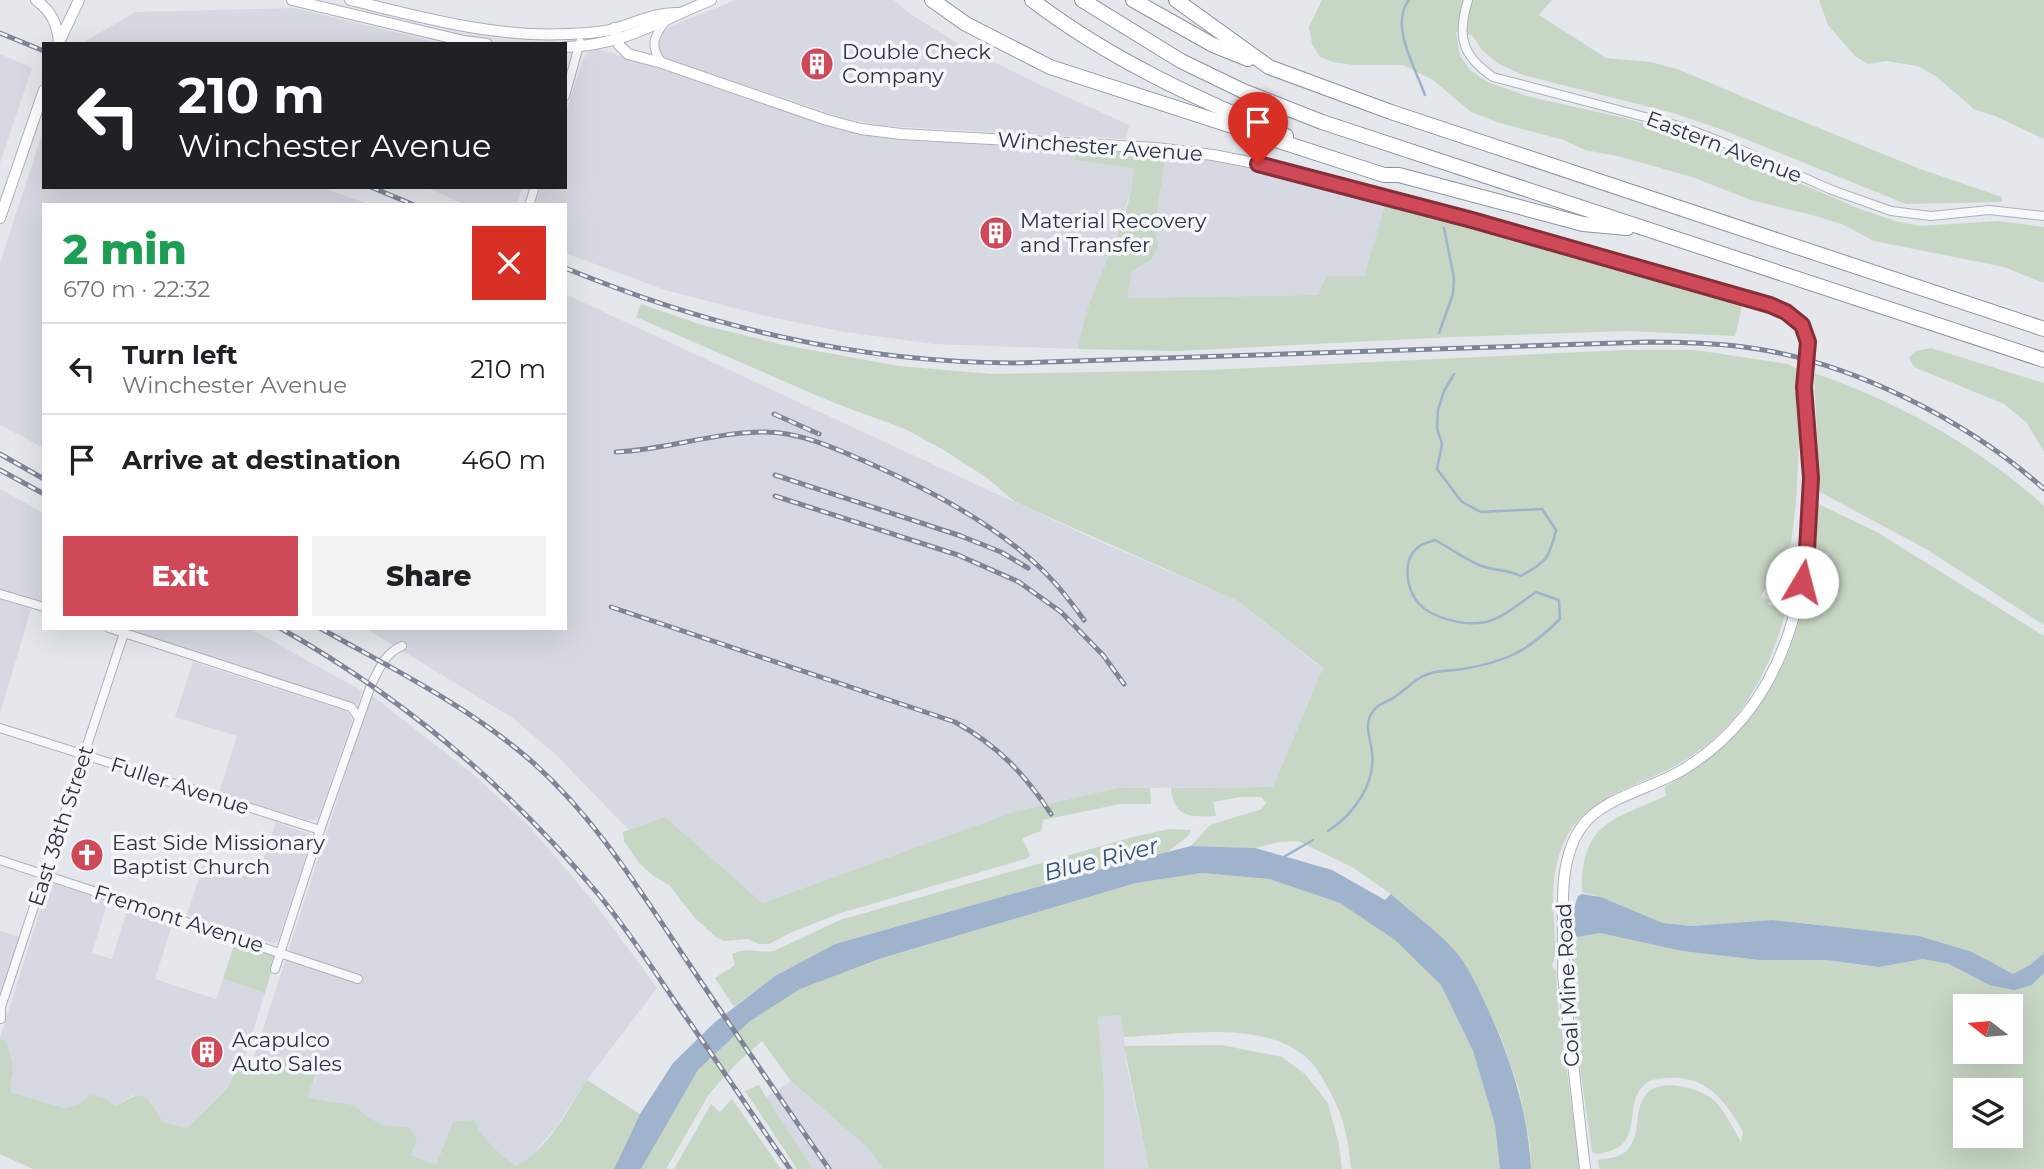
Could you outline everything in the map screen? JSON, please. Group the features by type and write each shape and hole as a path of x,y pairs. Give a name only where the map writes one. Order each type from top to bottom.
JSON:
{"highway":[{"path":"932,0 975,30 1050,67 1384,175 1399,176 1583,224 1653,231"},
{"path":"1032,0 1125,61 1205,103 1292,139 1385,168 1399,176"},
{"path":"1082,0 1181,61 1243,91 1322,122 2044,360"},
{"path":"1133,0 1213,45 1391,112 2044,329"},
{"path":"1176,0 1269,67"}],"street":[{"path":"36,0 54,18 59,42"},
{"path":"59,42 79,0"},
{"path":"292,0 477,42"},
{"path":"350,0 493,31 540,34 583,33 614,28 665,13 678,13"},
{"path":"567,47 617,40 665,22 678,13 711,0"},
{"name":"Eastern Avenue","path":"1468,0 1462,20 1462,41 1467,54 1477,66 1493,77 1683,128 1732,146 1832,190 1891,211 1931,216 1989,210 2044,216"},
{"path":"408,28 412,14"},
{"path":"662,63 654,53 653,44 656,34 665,22"},
{"path":"614,28 617,40"},
{"path":"567,89 583,33"},
{"name":"Winchester Avenue","path":"617,40 628,54 861,129 901,134 1156,148 1213,155 1280,168 1770,305 1799,323"},
{"path":"0,218 42,96"},
{"name":"Coal Mine Road","path":"1585,1169 1563,975 1564,872 1577,834 1592,814 1606,805 1676,774 1713,748 1755,705 1778,665 1800,594 1811,478 1804,387 1808,342 1799,323"},
{"path":"0,594 42,606"},
{"path":"115,630 351,707 359,717"},
{"name":"East 38th Street","path":"1,1019 1,1007 124,633"},
{"path":"275,969 359,717 382,663 390,653 402,646"},
{"name":"Fuller Avenue","path":"0,728 320,830"},
{"name":"Fremont Avenue","path":"0,860 358,979"}],"shaded area":[{"path":"736,0 894,0 907,12 962,46 1129,125 1126,139 885,126 843,118 666,59 660,52 659,42 663,33 671,26"},
{"path":"295,8 435,42 84,42 135,12"},
{"path":"599,49 838,128 896,140 1076,147 1074,160 1134,167 1133,184 1110,258 1082,325 1078,349 934,344 845,332 761,315 665,290 567,254 567,203 536,203 540,189 567,189 567,108 588,52"},
{"path":"0,54 32,68 0,163"},
{"path":"42,134 42,189 327,189 365,203 42,203 42,447 0,425 0,263"},
{"path":"1166,153 1256,168 1386,202 1364,276 1326,276 1318,295 1126,298 1132,271 1151,260 1158,248 1155,226"},
{"path":"430,189 521,189 517,203 461,203"},
{"path":"567,295 1103,543 1238,601 1323,669 1273,787 1118,788 1015,812 761,903 665,817 629,830 556,755 514,719 368,630 567,630"},
{"path":"0,489 42,512 42,602 0,589"},
{"path":"0,599 31,609 0,714"},
{"path":"129,630 253,630 362,691 358,705"},
{"path":"193,662 346,711 352,721 319,817 308,820 219,793 237,736 175,717"},
{"path":"371,695 473,774 530,827 593,901 657,988 587,1080 556,1127 529,1159 516,1166 479,1133 453,1122 436,1165 411,1155 416,1140 398,1127 383,1125 354,1105 308,1098 308,1090 316,1079 315,1070 282,1057 254,1057"},
{"path":"276,822 310,834 312,839 278,941 273,943 187,915 204,862 257,878"},
{"path":"49,882 108,901 92,953 112,959 128,907 173,922 155,979 216,999 223,979 265,993 244,1059 240,1060 228,1086 187,1128 163,1122 151,1102 132,1095 116,1107 90,1095 78,1105 65,1108 12,1093 10,1085 13,1068 10,1054 6,1041 0,1038"},
{"path":"0,931 20,937 0,998"},
{"path":"1122,1015 1126,1062 1149,1169 1104,1169 1104,1086 1098,1017"},
{"path":"791,1081 867,1147 884,1169 813,1169 766,1097"}],"green space":[{"path":"1322,0 1552,0 1539,15 1606,58 1651,62 1680,70 1920,169 2002,197 2002,202 1906,204 1723,130 1673,113 1523,75 1499,64 1482,50 1472,35 1456,32 1460,56 1471,71 1487,82 1530,97 1684,134 1860,209 1895,221 1920,226 1998,221 2044,227 2044,283 2004,267 1874,241 1844,225 1816,216 1751,200 1692,177 1618,156 1585,150 1564,140 1500,123 1471,112 1433,80 1403,65 1354,65 1320,57 1312,44 1309,27"},
{"path":"1819,0 2044,0 2044,139 1974,109 1937,77 1918,66 1886,61 1868,64 1855,56 1828,25"},
{"path":"1076,147 1166,153 1155,226 1158,248 1151,260 1132,271 1127,298 1318,295 1326,276 1364,276 1386,202 1743,302 1735,336 1628,331 1179,351 1078,349 1090,304 1125,215 1134,168 1074,160"},
{"path":"641,304 702,325 784,345 899,366 992,374 1208,370 1625,350 1695,350 1788,364 1797,369 1799,445 1791,543 1761,597 1770,600 1768,604 1786,610 1762,676 1738,713 1705,746 1670,769 1620,791 1590,809 1577,821 1567,836 1558,858 1553,890 1555,956 1552,966 1556,971 1580,1169 1531,1169 1530,1145 1519,1089 1502,1040 1475,982 1456,952 1391,894 1352,867 1298,841 1255,848 1191,846 1210,825 1262,809 1266,803 1261,797 1240,797 1213,802 1216,816 1191,815 1185,814 1176,805 1171,788 1273,787 1323,668 1238,601 1015,502 987,478 905,429 832,402 636,317"},
{"path":"1931,348 2044,383 2044,452 2027,423 2004,404 1914,367 1909,358 1916,351"},
{"path":"1814,373 1876,398 1936,428 1992,464 2044,506 2044,625 1926,549 1820,492"},
{"path":"1818,504 1875,531 2044,636 2044,953 2013,975 1972,952 1814,924 1773,920 1691,926 1663,923 1601,897 1582,892 1587,851 1603,827 1630,811 1666,796 1665,787 1695,768 1742,726 1777,677 1800,618 1810,574"},
{"path":"1118,788 1150,788 1151,804 1120,804 1043,820 1041,831 1022,838 1030,855 1028,858 841,913 769,944 759,944 747,939 725,941 717,938 694,917 669,885 639,863 624,841 623,832 665,817 762,903 1014,812"},
{"path":"1170,829 1191,830 1188,836 1166,853 835,944 775,976 734,1007 715,978 735,965 732,954 749,950 774,951 840,920 1133,837"},
{"path":"1202,873 1269,879 1340,903 1395,939 1441,985 1473,1051 1495,1125 1500,1169 1351,1169 1338,1108 1313,1064 1292,1048 1271,1039 1222,1032 1124,1037 1121,1015 1098,1017 1104,1086 1104,1169 884,1169 867,1147 791,1081 762,1041 737,1063 709,1094 666,1169 641,1169 698,1070 749,1022 800,989 882,958 1136,883"},
{"path":"1600,933 1682,951 1759,960 1826,960 1877,967 1923,959 1949,964 1989,985 2032,985 2044,973 2044,1169 1599,1169 1598,1160 1618,1156 1628,1149 1635,1137 1641,1103 1650,1091 1658,1087 1678,1086 1707,1095 1722,1109 1741,1142 1743,1132 1723,1101 1705,1086 1682,1078 1659,1079 1646,1083 1638,1093 1625,1141 1607,1152 1592,1152 1578,1053 1572,959 1578,937"},
{"path":"235,942 273,953 275,959 265,993 223,979"},
{"path":"0,1038 6,1041 12,1059 12,1093 65,1108 78,1105 90,1095 103,1097 116,1107 133,1097 144,1097 153,1105 163,1122 187,1128 228,1087 240,1060 263,1056 280,1058 316,1070 308,1098 354,1105 383,1125 410,1128 417,1140 411,1155 436,1165 453,1122 474,1120 486,1140 516,1166 548,1139 587,1080 640,1114 614,1169 33,1169 0,1154"},
{"path":"1221,1045 1282,1057 1305,1074 1328,1103 1342,1169 1149,1169 1124,1046"},
{"path":"759,1085 813,1169 797,1169 745,1091"},
{"path":"732,1099 781,1169 674,1169 711,1104 720,1112"}],"water":[{"name":"Blue River","path":"1191,846 1255,848 1332,870 1385,900 1391,894 1441,936 1468,970 1502,1043 1522,1105 1531,1169 1500,1169 1495,1125 1473,1051 1441,985 1395,940 1340,903 1269,879 1202,873 1136,883 882,958 800,989 749,1022 698,1070 641,1169 614,1169 640,1114 673,1063 714,1023 775,976 835,944"},
{"path":"1582,894 1601,897 1663,923 1691,926 1773,920 1919,936 1972,952 2013,974 2044,953 2044,973 2032,985 2014,990 1989,985 1949,964 1923,959 1879,967 1826,960 1759,960 1682,951 1600,933 1578,937 1575,935 1572,914 1578,896"}],"waterway":[{"path":"1409,0 1404,10 1403,34 1425,95"},
{"path":"1439,333 1453,294 1454,278 1444,228"},
{"path":"1328,831 1354,807 1367,786 1372,763 1368,725 1376,707 1426,675 1479,666 1516,653 1538,639 1560,619 1559,600 1536,592 1502,616 1487,622 1464,623 1424,609 1411,590 1408,574 1410,558 1425,543 1435,540 1479,565 1521,576 1546,558 1556,530 1542,509 1481,512 1462,502 1437,469 1442,444 1437,428 1438,410 1444,391 1454,374"},
{"path":"1282,858 1313,840"}],"railway":[{"path":"0,33 42,50"},
{"path":"376,189 409,203"},
{"path":"567,269 675,308 785,338 897,356 955,361 1014,363 1648,342 1744,347 1824,365 1904,397 1979,440 2044,489"},
{"path":"774,414 819,434"},
{"path":"616,452 764,432 819,442 914,484 997,533 1042,569 1084,620"},
{"path":"0,454 42,478"},
{"path":"0,470 42,493"},
{"path":"775,475 961,536 1001,552 1028,568"},
{"path":"775,496 958,555 1019,582 1061,612 1103,655 1124,684"},
{"path":"611,607 955,722 984,740 1009,762 1051,814"},
{"path":"283,630 369,684 452,747 491,781 564,855 629,934 790,1169"},
{"path":"324,630 481,722 553,781 594,828 631,877 829,1169"}],"place":[{"name":"Double Check Company","path":"817,64"},
{"name":"Material Recovery and Transfer","path":"996,233"},
{"name":"East Side Missionary Baptist Church","path":"87,855"},
{"name":"Acapulco Auto Sales","path":"207,1052"}],"route":[{"path":"1258,164 1472,220 1770,305 1786,312 1802,325 1808,342 1804,387 1811,478 1807,550 1802,582"}]}
